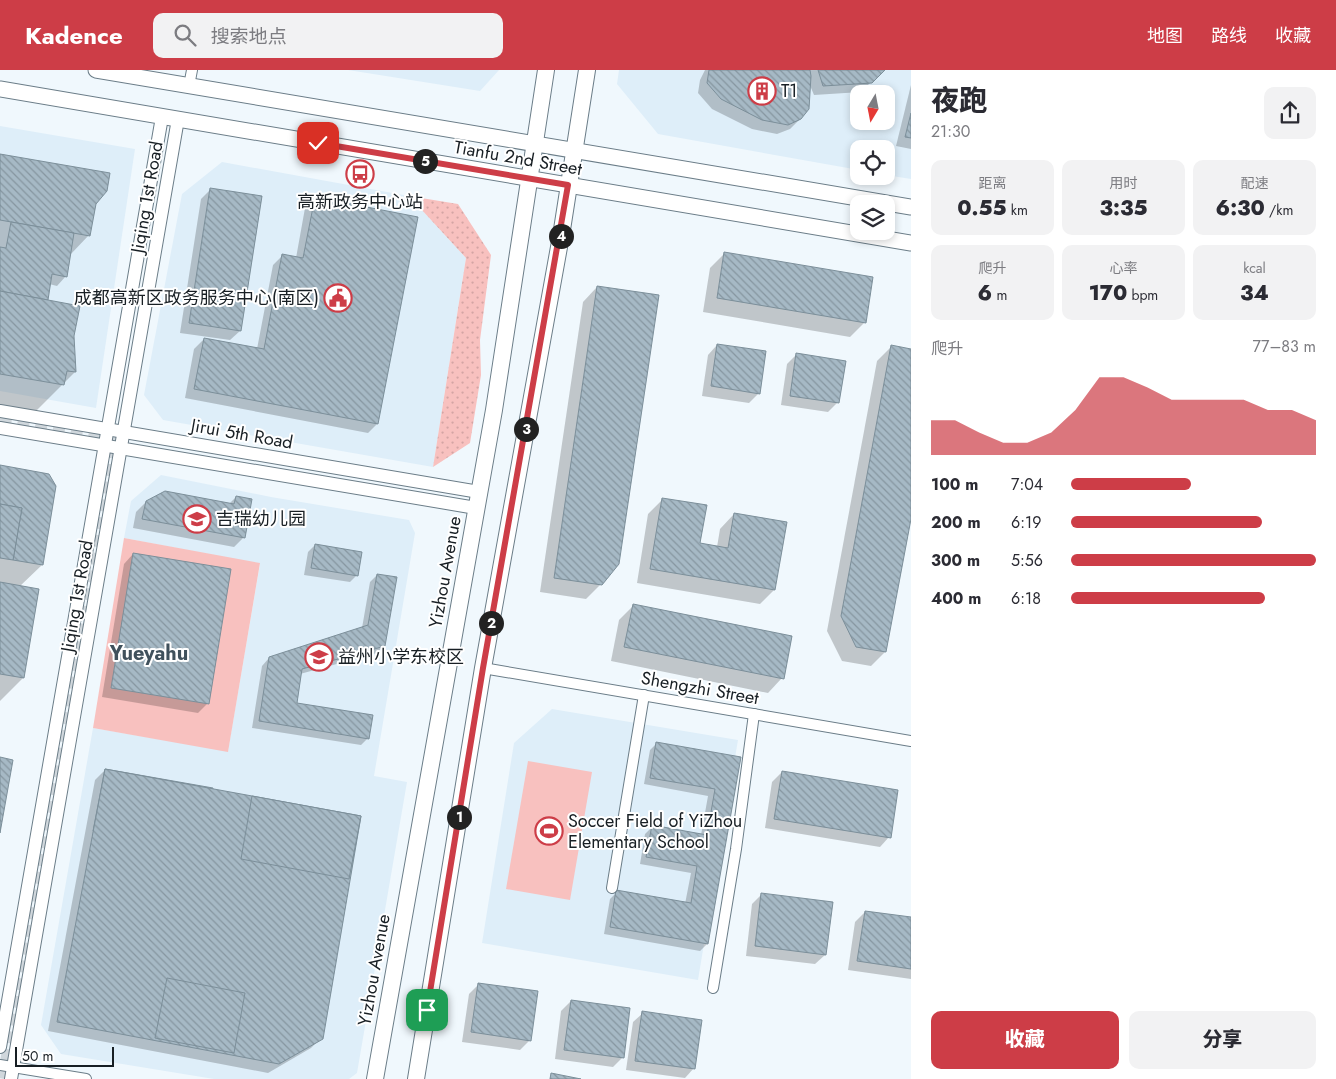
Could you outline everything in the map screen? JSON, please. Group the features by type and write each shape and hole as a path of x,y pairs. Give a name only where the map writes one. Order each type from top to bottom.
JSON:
{"main road":[{"name":"Tianfu 2nd Street","path":"96,70 911,207"},
{"name":"Yizhou Avenue","path":"376,1079 494,410 546,70"},
{"path":"416,1079 483,668 587,70"},
{"name":"Tianfu 2nd Street","path":"0,89 911,243"}],"street":[{"path":"189,86 192,70"},
{"name":"Jiqing 1st Road","path":"0,1047 162,117"},
{"name":"Jiqing 1st Road","path":"12,1073 178,119"},
{"name":"Jirui 5th Road","path":"0,411 108,429 478,500"},
{"name":"Jirui 5th Road","path":"0,428 105,446 478,500"},
{"name":"Shengzhi Street","path":"483,668 911,741"},
{"path":"612,888 644,695"},
{"path":"713,988 736,849 754,714"},
{"path":"0,1065 12,1073 86,1079"}],"shaded area":[{"path":"348,70 499,70 480,91"},
{"path":"619,70 911,70 911,179 895,176 895,140 850,140 850,168 658,134 617,84"},
{"path":"0,126 135,149 96,408 0,391"},
{"path":"222,162 409,196 466,258 433,467 163,420 144,395 182,194"},
{"path":"409,196 458,204 491,255 480,340 481,375 470,443 433,467 466,258"},
{"path":"161,475 271,497 409,520 415,533 374,776 407,782 357,1073 349,1079 214,1079 61,1054 41,1025 93,728 228,751 260,564 124,538 131,501"},
{"path":"124,538 260,563 228,752 93,728"},
{"path":"552,709 738,740 698,980 482,943 514,743"},
{"name":"Soccer Field of YiZhou Elementary School","path":"528,761 592,772 570,900 506,889"}],"building":[{"name":"T1","path":"709,70 810,70 809,109 801,119 788,125 762,120 721,99 707,83"},
{"path":"818,70 885,70 872,83 823,86"},
{"path":"911,113 911,138 905,137"},
{"path":"0,154 110,173 107,191 96,204 90,236 0,220"},
{"path":"210,188 262,196 241,331 189,323"},
{"name":"成都高新区政务服务中心(南区)","path":"315,197 418,217 378,424 194,389 204,338 264,349 282,254 303,258"},
{"path":"11,222 74,233 67,277 52,274 48,300 0,291 0,247 6,248"},
{"path":"724,252 873,277 866,323 717,298"},
{"path":"597,286 659,295 619,564 602,585 554,578"},
{"path":"0,291 80,306 74,336 76,372 67,371 64,385 0,374"},
{"path":"717,344 766,351 760,394 711,386"},
{"path":"891,345 911,349 911,519 886,652 856,647 841,616"},
{"path":"796,353 846,361 839,403 790,396"},
{"path":"0,465 49,474 56,486 43,565 13,560 22,508 0,504"},
{"path":"165,491 234,504 236,496 252,499 245,538 142,519 146,501"},
{"path":"662,498 707,505 700,543 728,548 734,513 787,522 775,590 650,569"},
{"path":"0,504 22,508 13,560 0,558"},
{"path":"315,544 362,552 358,576 311,568"},
{"path":"133,553 231,569 209,704 111,688"},
{"path":"377,574 397,577 385,646 302,669 297,703 373,715 369,739 259,721 269,657 368,625"},
{"path":"0,582 39,589 24,678 0,674"},
{"path":"633,604 792,636 784,679 624,647"},
{"path":"656,742 741,757 708,944 610,927 616,890 691,903 697,866 646,857 652,825 707,835 715,789 650,778"},
{"path":"0,757 13,760 0,833"},
{"path":"105,769 213,788 201,851 93,831"},
{"path":"105,769 361,816 323,1039 279,1064 57,1022"},
{"path":"782,771 898,790 891,838 774,819"},
{"path":"252,796 361,816 349,879 241,859"},
{"path":"761,893 833,902 826,955 755,946"},
{"path":"865,911 911,917 911,969 857,961"},
{"path":"167,978 245,993 234,1053 155,1038"},
{"path":"478,983 538,991 531,1041 471,1032"},
{"path":"571,1000 630,1008 624,1058 564,1050"},
{"path":"642,1011 702,1020 695,1069 635,1061"},
{"path":"551,1073 581,1079 550,1079"}],"tunnel":[{"path":"0,418 115,437 3,1079"}],"place":[{"name":"T1","path":"762,91"},
{"name":"高新政务中心站","path":"360,174"},
{"name":"成都高新区政务服务中心(南区)","path":"338,298"},
{"name":"吉瑞幼儿园","path":"197,519"},
{"name":"益州小学东校区","path":"319,657"},
{"name":"Soccer Field of YiZhou Elementary School","path":"549,831"}],"district":[{"name":"Yueyahu","path":"149,653"}],"route":[{"path":"318,143 568,185 561,236 483,668 427,1010"}]}
